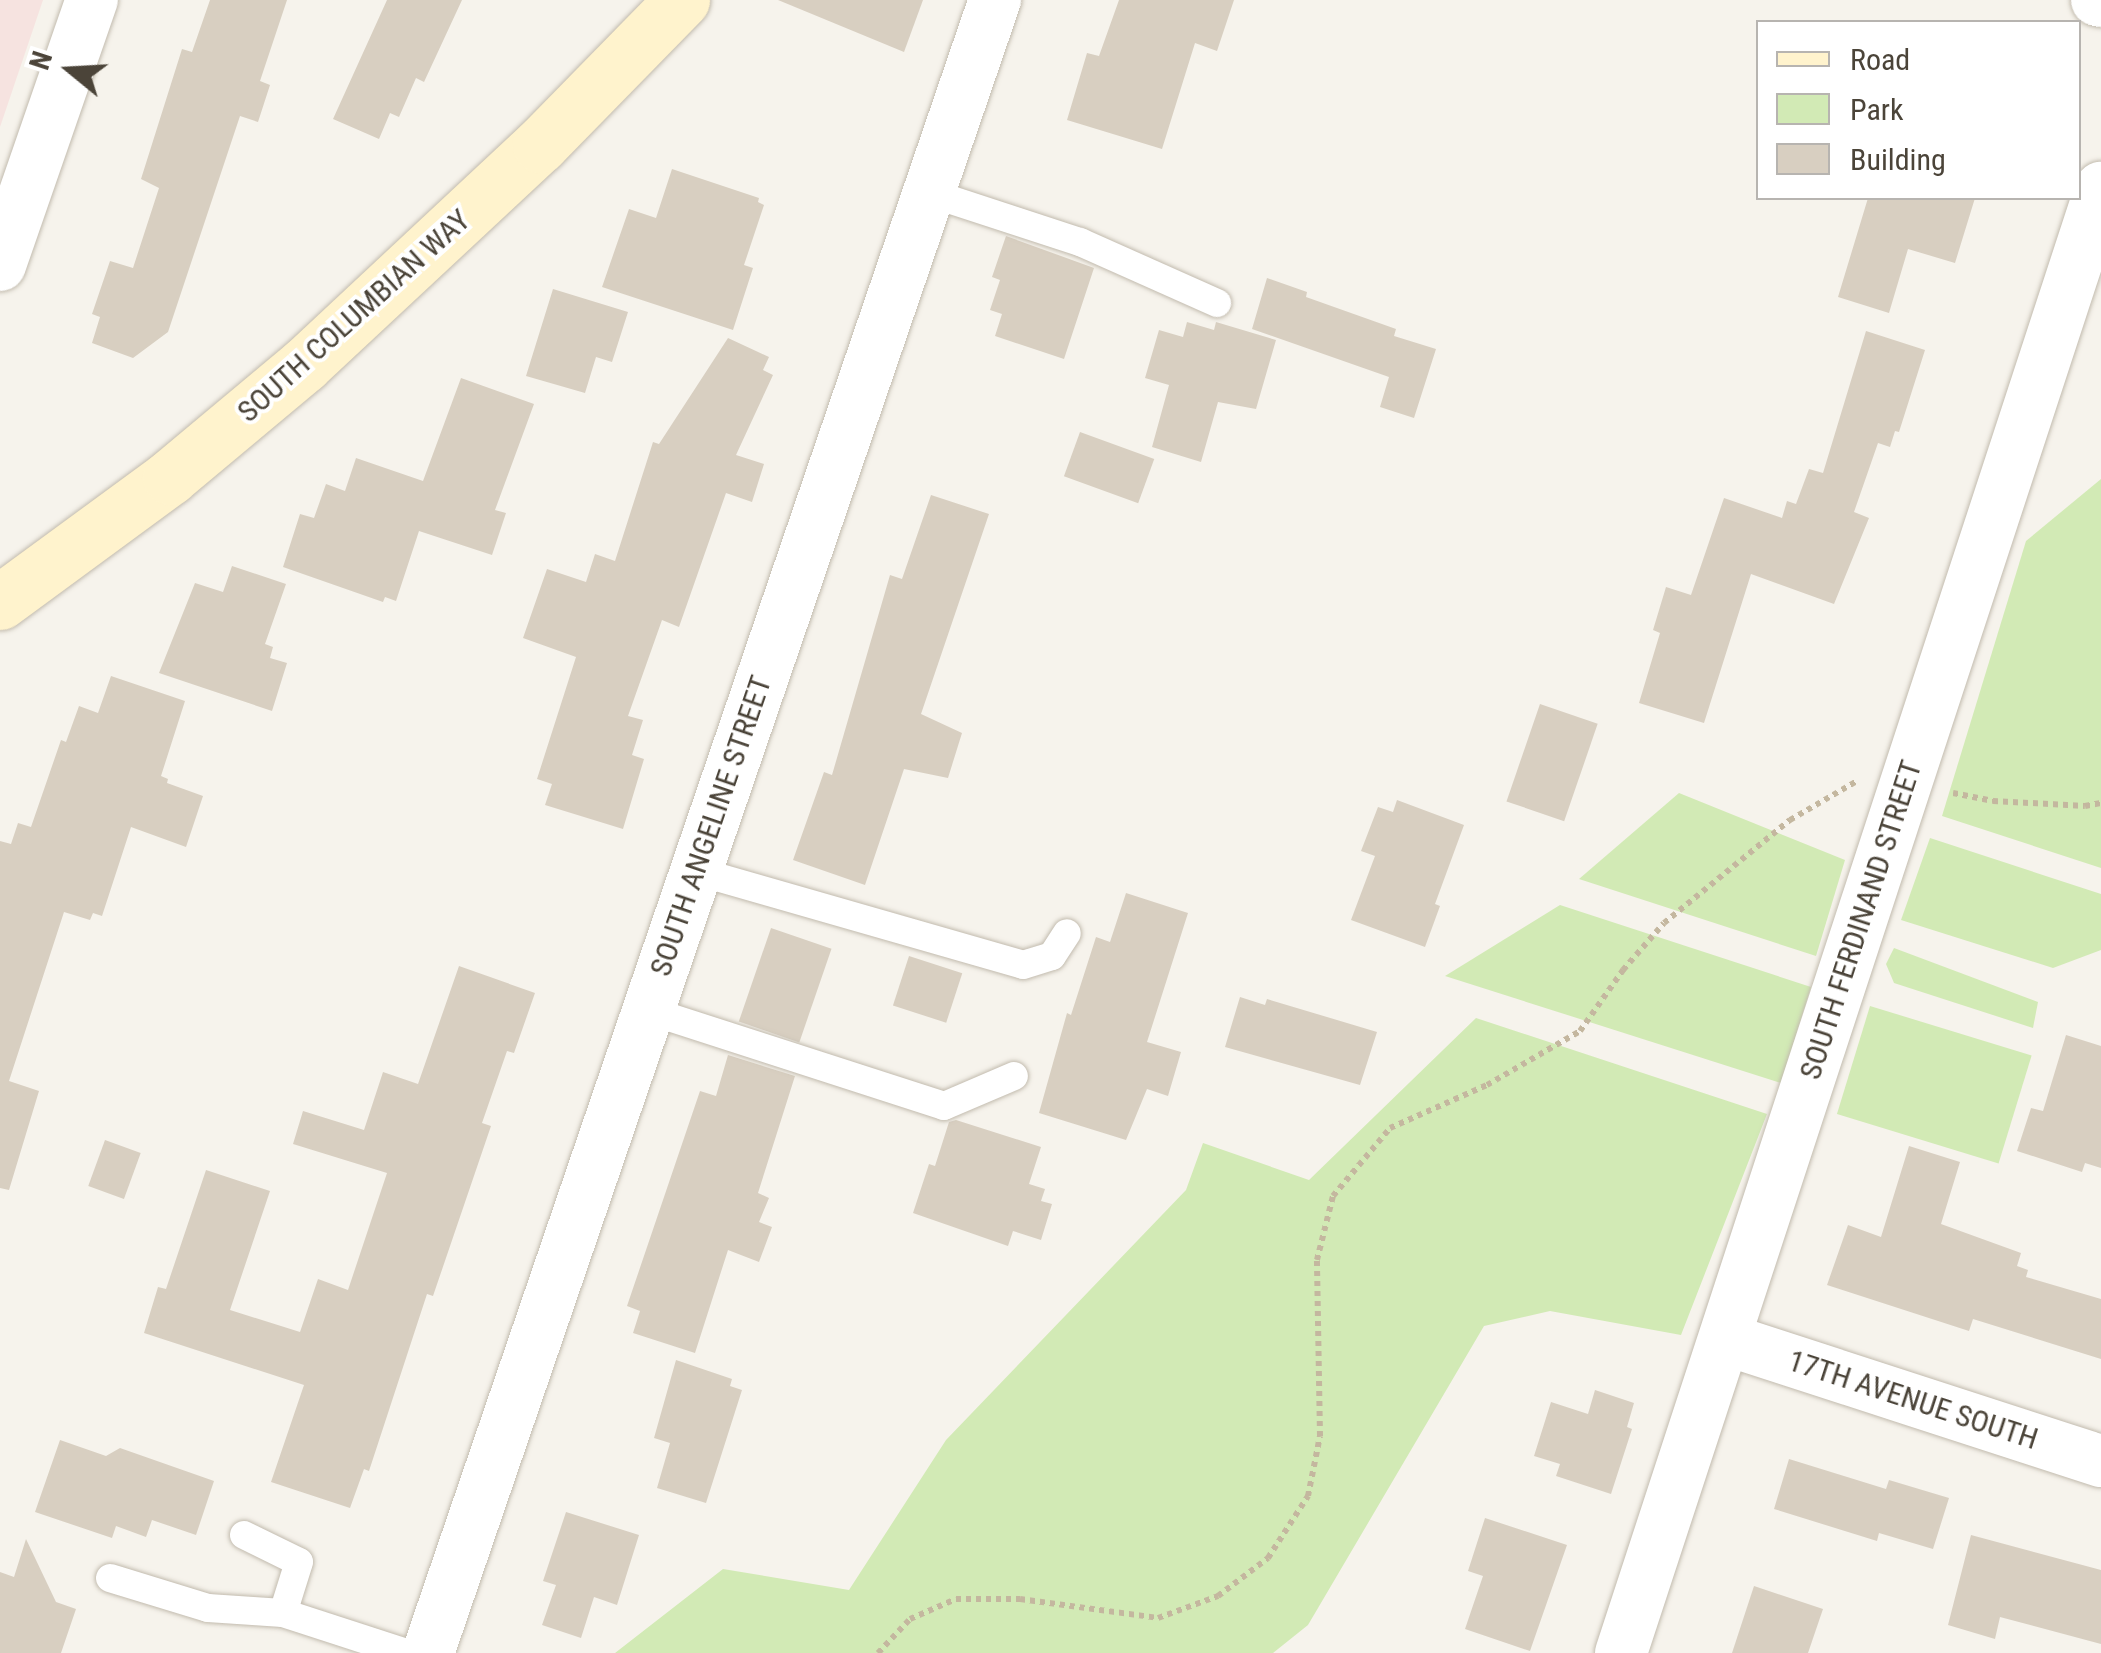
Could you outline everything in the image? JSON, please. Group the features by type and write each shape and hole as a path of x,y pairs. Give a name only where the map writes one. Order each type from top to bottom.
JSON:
{"main road":[{"name":"SOUTH COLUMBIAN WAY","path":"0,602 170,477 293,376 462,221 682,0"}],"street":[{"path":"0,265 92,0"},
{"name":"SOUTH ANGELINE STREET","path":"428,1653 994,0"},
{"name":"SOUTH FERDINAND STREET","path":"1622,1653 2101,188"},
{"name":"17TH AVENUE SOUTH","path":"1725,1339 2101,1461"}],"lane":[{"path":"930,193 1080,242 1218,303"},
{"path":"696,871 1023,964 1052,956 1067,933"},
{"path":"648,1010 944,1106 1014,1076"},
{"path":"244,1535 299,1562 282,1613"},
{"path":"110,1578 208,1608 282,1613 406,1653"}],"path":[{"path":"878,1653 910,1618 956,1600 1020,1599 1158,1618 1218,1596 1268,1558 1308,1496 1320,1436 1317,1260 1333,1196 1390,1128 1487,1085 1580,1032 1623,970 1664,923 1790,820 1860,779"},
{"path":"1938,790 1993,801 2085,806 2101,803"}],"shaded area":[{"path":"0,0 43,0 0,127"}],"green space":[{"path":"2101,479 2101,868 1942,816 2026,541"},
{"path":"1679,793 1845,860 1816,956 1579,879"},
{"path":"1930,838 2101,894 2101,950 2053,968 1901,920"},
{"path":"1560,905 1811,987 1781,1083 1445,976"},
{"path":"1894,948 2038,1002 2033,1028 1894,983 1886,964"},
{"path":"1870,1006 2032,1055 1999,1163 1837,1114"},
{"path":"1476,1018 1767,1114 1681,1335 1550,1311 1484,1326 1308,1625 1273,1653 615,1653 723,1569 849,1590 946,1440 1186,1190 1203,1143 1309,1180"}],"building":[{"path":"210,0 287,0 260,81 270,85 258,122 240,116 168,332 133,358 92,343 100,317 92,314 110,261 133,268 159,188 141,179 182,49 192,52"},
{"path":"387,0 462,0 424,82 416,78 399,117 390,113 379,139 333,119"},
{"path":"778,0 923,0 904,52"},
{"path":"1119,0 1234,0 1217,51 1195,43 1162,149 1067,120 1087,53 1099,56"},
{"path":"672,169 759,198 758,202 764,205 744,265 753,268 733,330 602,287 629,209 656,218"},
{"path":"1867,200 1974,200 1955,263 1908,249 1889,313 1838,297"},
{"path":"1006,236 1094,268 1064,359 995,336 1002,314 990,310 1000,280 992,277"},
{"path":"1267,278 1307,292 1306,297 1396,329 1394,336 1436,349 1414,418 1380,407 1389,377 1252,329"},
{"path":"553,289 628,312 612,362 596,357 585,393 526,376"},
{"path":"1187,322 1214,330 1216,322 1276,340 1256,409 1218,402 1201,462 1152,447 1169,385 1145,378 1159,330 1183,337"},
{"path":"1866,331 1925,350 1899,432 1895,431 1890,447 1878,443 1854,512 1869,518 1834,604 1751,574 1704,723 1639,703 1660,633 1653,630 1666,587 1691,595 1724,498 1782,518 1787,501 1796,504 1809,469 1823,473"},
{"path":"728,338 769,357 763,370 773,375 736,455 764,464 752,502 726,493 679,627 662,620 628,716 643,720 632,755 644,759 623,829 545,805 552,784 537,779 576,657 523,638 547,569 586,582 595,554 615,561 653,442 659,444"},
{"path":"461,378 534,404 495,510 506,513 492,555 419,531 396,601 385,597 383,602 283,567 300,514 314,518 326,484 345,491 356,458 423,481"},
{"path":"1080,432 1154,459 1138,503 1064,476"},
{"path":"931,495 989,514 921,714 962,733 948,778 904,769 865,885 793,860 824,772 832,775 890,575 902,579"},
{"path":"232,566 286,584 265,644 273,647 270,658 287,663 272,711 159,673 195,583 223,592"},
{"path":"111,676 185,701 161,776 168,779 167,783 203,796 186,847 131,827 102,916 93,913 90,920 64,912 9,1081 39,1091 9,1190 0,1188 0,841 11,844 18,823 31,827 61,740 66,742 79,706 98,713"},
{"path":"1540,704 1598,724 1564,821 1506,801"},
{"path":"1397,800 1464,825 1435,904 1440,906 1425,947 1351,920 1375,856 1361,851 1378,807 1393,812"},
{"path":"1126,893 1188,913 1147,1042 1181,1052 1168,1096 1147,1089 1126,1140 1039,1113 1067,1013 1071,1015 1096,937 1110,942"},
{"path":"771,928 832,949 799,1042 739,1022"},
{"path":"909,956 962,973 946,1023 893,1005"},
{"path":"459,966 535,993 514,1053 507,1051 482,1123 491,1126 433,1296 427,1294 369,1471 364,1469 350,1508 271,1482 304,1385 144,1333 158,1287 166,1289 206,1170 270,1191 230,1310 300,1332 318,1279 348,1290 387,1173 293,1144 303,1111 364,1130 383,1072 418,1084"},
{"path":"1240,997 1265,1005 1267,999 1377,1032 1360,1085 1225,1047"},
{"path":"2066,1035 2101,1046 2101,1168 2085,1163 2082,1172 2017,1151 2031,1108 2043,1111"},
{"path":"728,1055 795,1076 758,1193 769,1198 759,1222 772,1227 759,1262 728,1250 695,1353 633,1333 640,1311 627,1306 700,1091 716,1096"},
{"path":"956,1120 1041,1147 1029,1184 1045,1189 1041,1201 1052,1204 1041,1240 1013,1231 1008,1246 913,1213 929,1164 935,1166 949,1122"},
{"path":"105,1140 141,1153 124,1199 88,1186"},
{"path":"1909,1146 1960,1162 1941,1224 2021,1253 2017,1266 2028,1270 2026,1277 2101,1299 2101,1359 1973,1319 1969,1331 1827,1285 1848,1225 1881,1237"},
{"path":"676,1360 732,1379 730,1386 742,1390 706,1503 657,1488 670,1443 654,1438"},
{"path":"1595,1390 1634,1403 1627,1427 1632,1429 1611,1494 1556,1476 1560,1464 1534,1456 1551,1402 1588,1414"},
{"path":"60,1440 106,1456 120,1448 214,1481 196,1535 152,1520 146,1537 116,1526 112,1538 35,1512"},
{"path":"1789,1459 1886,1489 1889,1480 1949,1498 1933,1549 1879,1533 1877,1541 1774,1509"},
{"path":"566,1512 639,1535 617,1605 594,1597 581,1638 542,1625 556,1585 543,1581"},
{"path":"1485,1518 1567,1545 1530,1651 1465,1629 1483,1576 1468,1571"},
{"path":"1971,1535 2101,1570 2101,1644 2000,1617 1995,1639 1948,1625"},
{"path":"26,1539 56,1602 76,1609 61,1653 0,1653 0,1572 14,1577"},
{"path":"1754,1586 1823,1609 1808,1653 1732,1653"}]}
